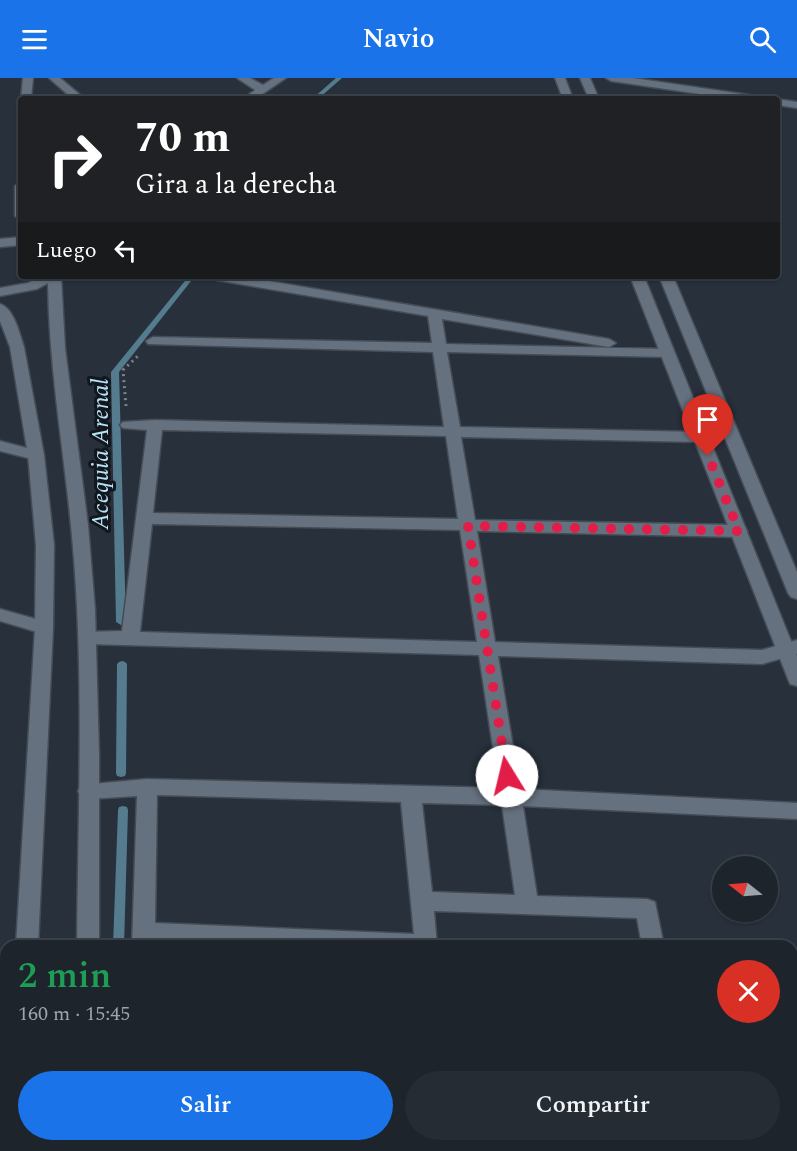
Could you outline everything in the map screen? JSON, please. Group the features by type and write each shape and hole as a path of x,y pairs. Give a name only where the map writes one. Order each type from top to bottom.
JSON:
{"street":[{"path":"26,96 28,78"},
{"path":"54,78 76,96"},
{"path":"242,78 262,89"},
{"path":"252,96 281,78"},
{"path":"560,78 567,96"},
{"path":"585,78 593,96"},
{"path":"611,78 735,96"},
{"path":"780,102 797,105"},
{"path":"0,243 18,241"},
{"path":"0,292 32,286 46,279"},
{"path":"52,279 56,341 78,511 88,637 88,940"},
{"path":"234,279 667,353"},
{"path":"638,279 700,437 791,648 797,679"},
{"path":"667,279 797,593"},
{"path":"0,308 12,330 17,347 36,455 45,545 44,628 27,940"},
{"path":"434,313 528,905"},
{"path":"153,341 667,353"},
{"path":"128,425 700,437"},
{"path":"129,638 155,425"},
{"path":"0,446 36,455"},
{"path":"144,518 739,531"},
{"path":"0,615 44,628"},
{"path":"88,637 762,657 791,648"},
{"path":"88,791 147,787 411,794 797,811"},
{"path":"147,787 143,939 183,940"},
{"path":"411,794 424,940"},
{"path":"421,902 647,909 652,940"}],"path":[{"path":"128,425 123,370 153,341"}],"waterway":[{"path":"318,96 339,78"},
{"name":"Acequia Arenal","path":"121,622 115,372 190,279"},
{"name":"Acequia Arenal","path":"121,773 122,664"},
{"name":"Acequia Arenal","path":"118,940 123,810"}],"route":[{"path":"507,776 468,526 739,531 708,456"}]}
